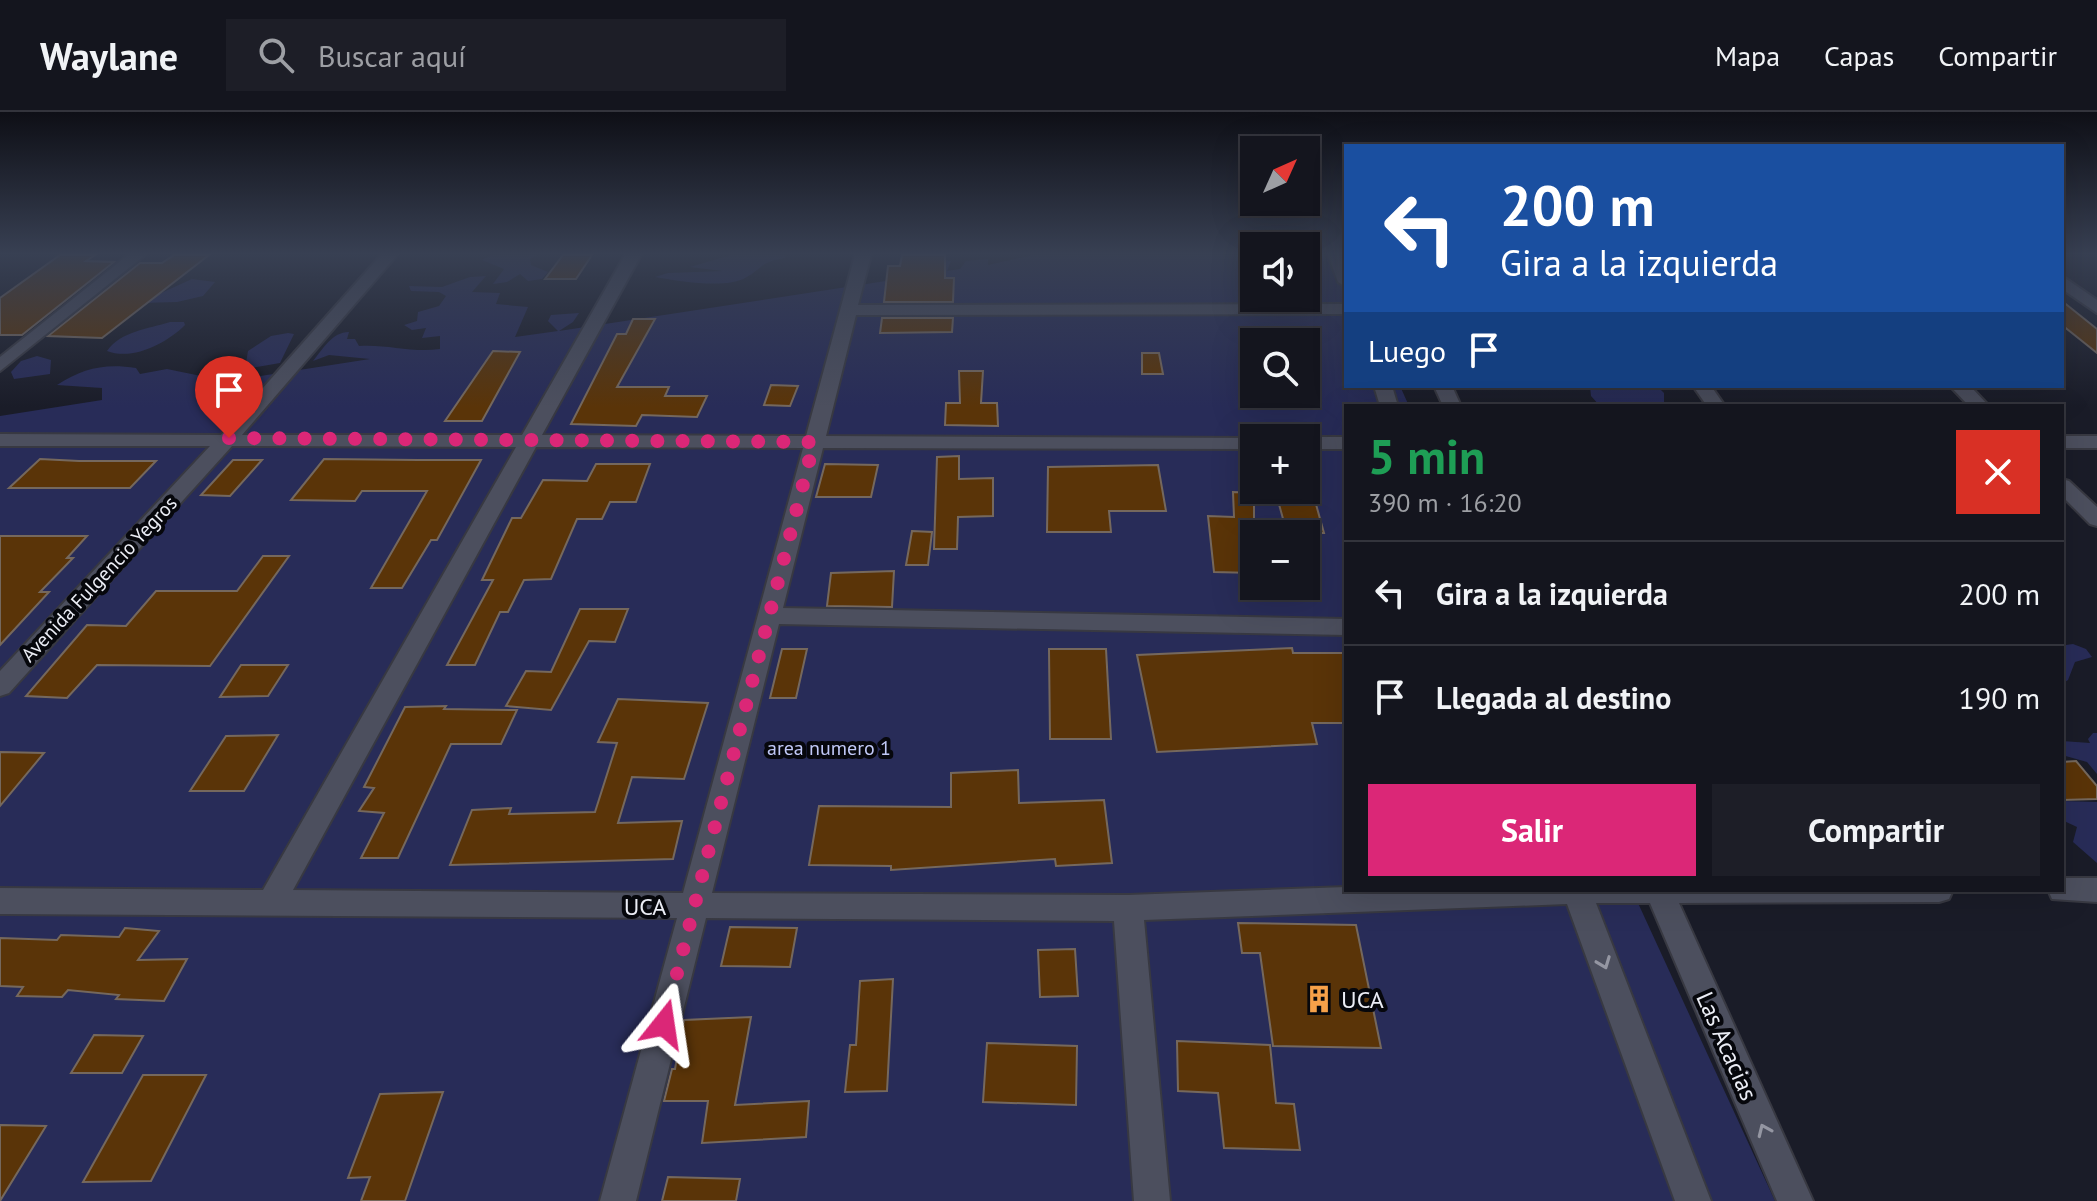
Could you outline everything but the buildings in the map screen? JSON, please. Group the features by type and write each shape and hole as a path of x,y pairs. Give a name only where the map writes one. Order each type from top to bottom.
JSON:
{"street":[{"path":"0,366 74,306"},
{"name":"Avenida Fulgencio Yegros","path":"0,687 229,438 345,306"},
{"path":"270,904 604,306"},
{"path":"618,1201 850,306"},
{"path":"849,310 1344,309"},
{"path":"1961,388 1978,404"},
{"path":"0,440 229,438 528,442 1240,443"},
{"path":"2064,442 2097,442"},
{"path":"1320,443 1344,443"},
{"path":"2064,487 2097,519"},
{"path":"770,616 1344,627"},
{"path":"2064,890 2097,890"},
{"name":"UCA","path":"0,901 1128,908 1551,892"},
{"path":"1577,892 1693,1201"},
{"name":"Las Acacias","path":"1661,892 1795,1201"},
{"path":"1128,908 1152,1201"}],"green space":[{"name":"area numero 1","path":"439,306 528,307 515,337 558,331 548,321 551,315 579,313 573,322 559,331 724,306 1240,306 1240,312 1320,312 1320,306 1344,306 1344,388 1401,388 1408,404 1344,404 1344,892 1633,892 1775,1201 0,1201 0,416 102,400 102,388 57,385 76,374 104,367 136,368 140,374 167,369 201,376 197,386 370,359 329,355 313,361 328,342 349,332 347,339 355,339 359,346 440,349 440,336 422,338 426,328 412,330 404,325 417,321 418,312"},
{"path":"170,322 184,322 185,325 169,338 138,352 107,351 127,335"},
{"path":"294,334 280,363 245,369 248,351 271,336"},
{"path":"37,356 51,360 50,374 14,379 11,372 21,361"},
{"path":"1590,388 1659,388 1664,393 1664,402 1598,404 1591,396"},
{"path":"2066,645 2086,649 2092,657 2075,662 2064,683 2064,648"},
{"path":"2097,733 2097,774 2087,762 2064,756 2064,741 2090,743 2088,739"},
{"path":"2064,801 2097,802 2097,863 2073,842 2077,827 2064,821"}],"place":[{"name":"UCA","path":"1319,999"}],"route":[{"path":"229,438 814,442 664,1024"}]}
